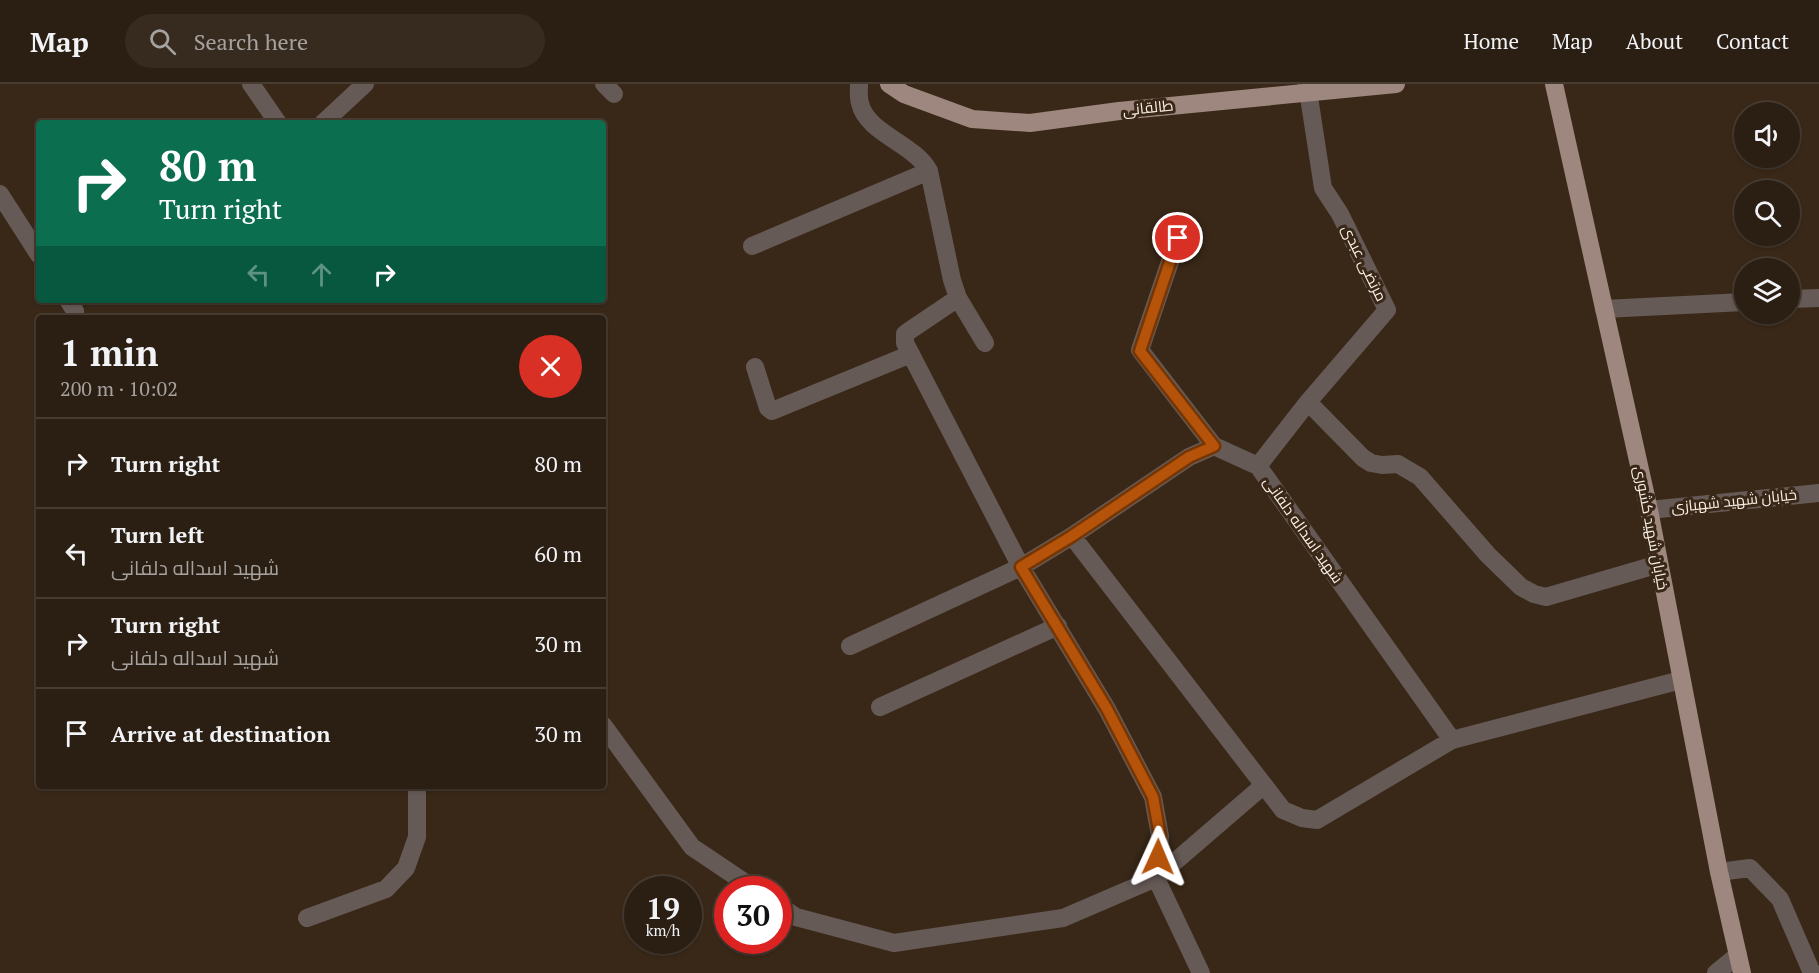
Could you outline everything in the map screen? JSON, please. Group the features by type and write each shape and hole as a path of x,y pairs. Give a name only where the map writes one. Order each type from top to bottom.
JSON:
{"main road":[{"name":"طالقانی","path":"896,89 972,119 1030,123 1265,90 1396,84"},
{"name":"خیابان شهید کشوری","path":"1554,84 1648,510 1719,872 1740,964"}],"street":[{"path":"252,84 276,120"},
{"path":"326,120 364,84"},
{"path":"859,84 860,103 864,114 873,124 924,161 930,171 952,280 958,298 985,343"},
{"name":"مرتضی عبدی","path":"1258,466 1308,402 1388,310 1340,214 1323,188 1308,88"},
{"path":"752,246 930,171"},
{"path":"0,194 36,250"},
{"name":"شهید اسداله دلفانی","path":"1178,238 1140,351 1214,446 1258,466 1452,740"},
{"path":"958,298 905,334 905,343 1021,567 1107,709 1153,797 1160,836 1156,878 1201,973"},
{"path":"1800,299 1819,298"},
{"path":"1604,309 1734,302"},
{"path":"755,367 768,408 772,411 911,354"},
{"path":"1308,402 1363,458 1371,463 1382,465 1398,464 1420,477 1488,555 1521,587 1534,594 1546,597 1659,564"},
{"path":"850,646 1021,567 1072,536 1189,457 1214,446"},
{"name":"خیابان شهید شهبازی","path":"1648,510 1819,493"},
{"path":"1072,536 1283,810 1302,818 1317,820 1452,740 1681,680"},
{"path":"880,707 1058,626"},
{"path":"606,728 692,847 735,876"},
{"path":"792,913 894,943 1063,918 1156,878 1264,785"},
{"path":"307,918 386,890 406,868 417,837 417,789"},
{"path":"1719,872 1750,868 1780,899 1812,973"},
{"path":"1716,973 1740,964"}],"route":[{"path":"1158,857 1160,836 1153,797 1107,709 1021,567 1072,536 1189,457 1214,446 1140,351 1178,238"}]}
